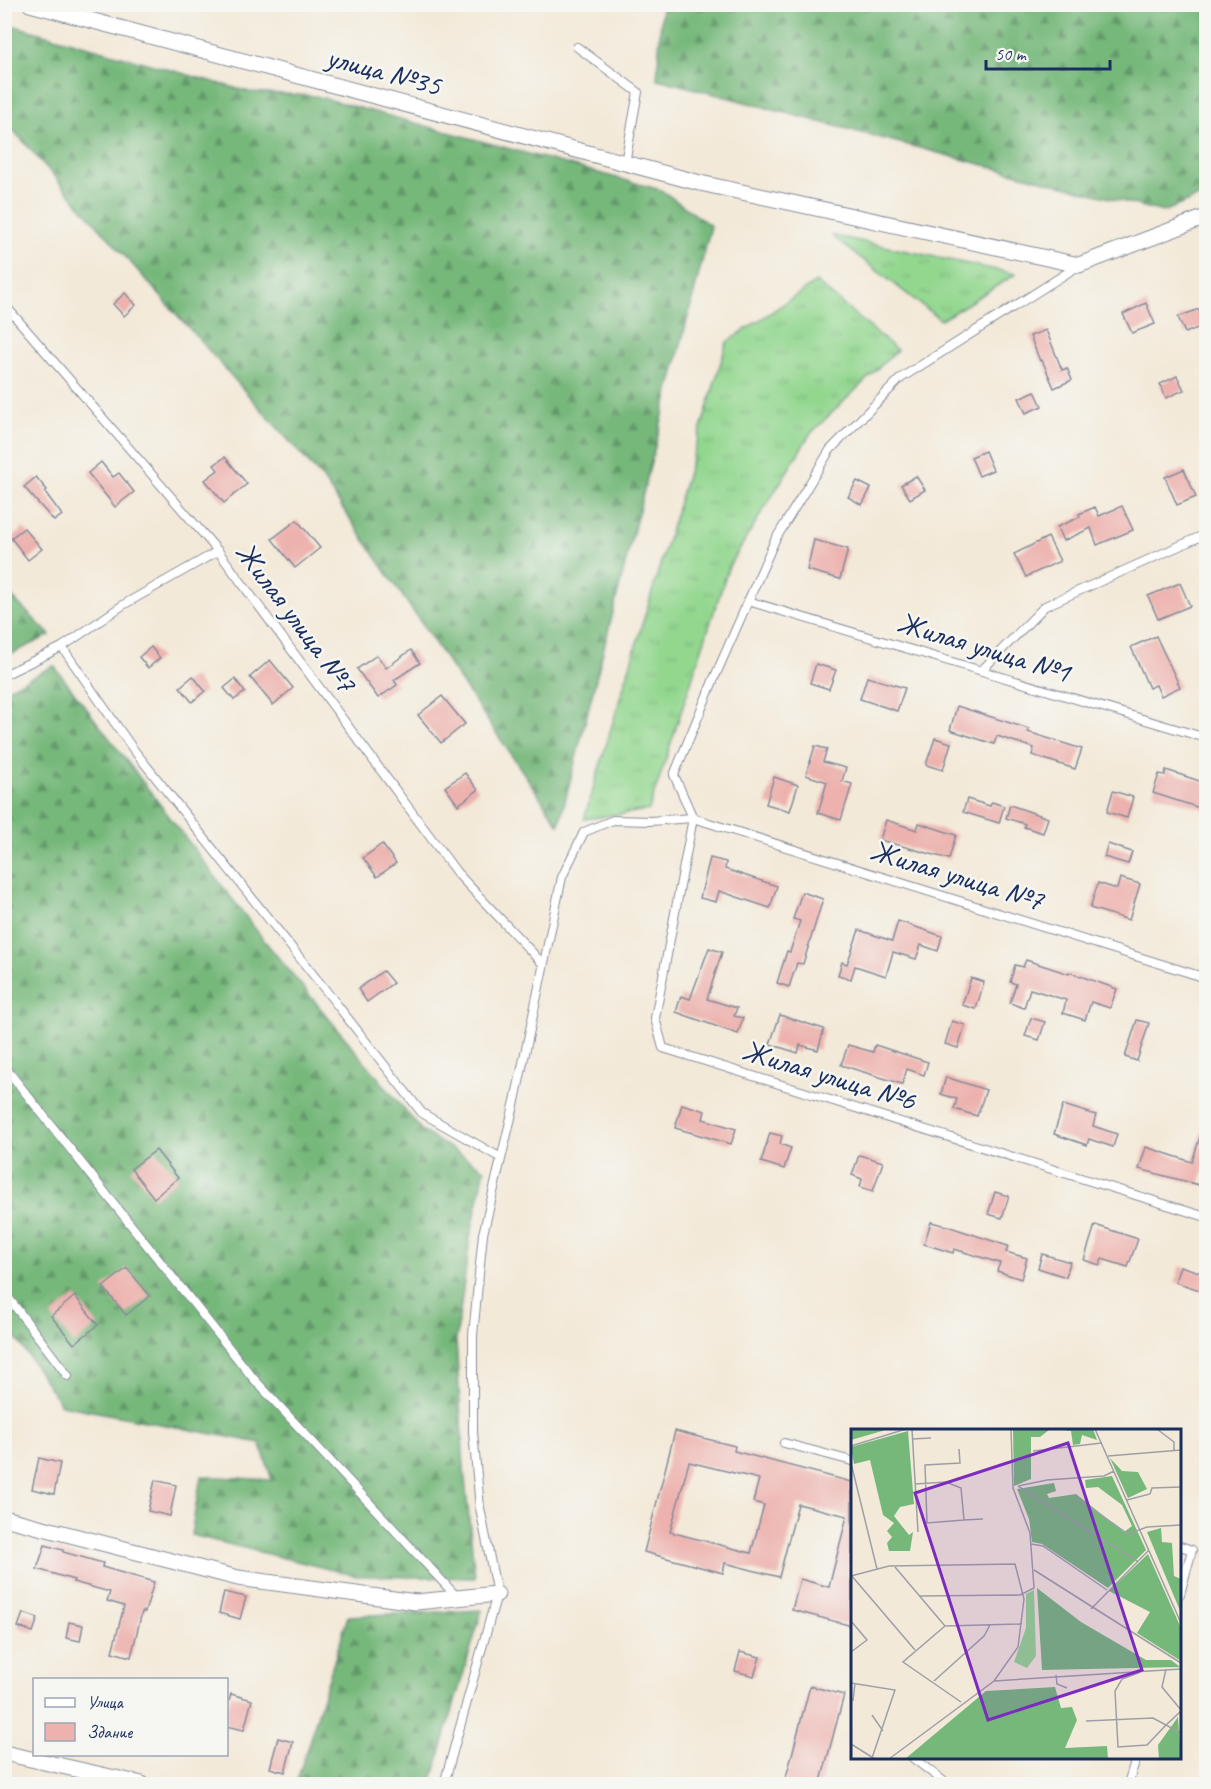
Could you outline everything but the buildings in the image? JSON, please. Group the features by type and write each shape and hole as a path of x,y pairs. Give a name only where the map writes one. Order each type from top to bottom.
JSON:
{"street":[{"name":"улица №35","path":"30,4 724,189 1079,265"},
{"path":"1079,265 1206,218"},
{"path":"4,1518 238,1578 416,1602 498,1594"},
{"path":"4,1753 142,1785"}],"lane":[{"path":"577,47 638,92 625,163"},
{"path":"693,818 674,775 775,540 830,450 901,378 1079,265"},
{"name":"Жилая улица №7","path":"4,304 218,551 457,873 543,964"},
{"path":"981,671 1045,606 1206,534"},
{"path":"4,675 62,647 123,605 218,551"},
{"name":"Жилая улица №1","path":"748,601 1206,738"},
{"path":"62,647 133,749 422,1113 501,1158"},
{"name":"Жилая улица №7","path":"498,1594 480,1508 473,1432 473,1335 483,1234 531,1027 562,877 584,832 614,820 693,818 1206,978"},
{"name":"Жилая улица №6","path":"693,818 655,1018 663,1048 1206,1216"},
{"path":"4,1066 253,1378 458,1598"},
{"path":"4,1292 68,1376"},
{"path":"784,1443 851,1461"},
{"path":"1181,1547 1191,1550 1181,1587"},
{"path":"444,1785 498,1594"},
{"path":"914,1759 946,1785"},
{"path":"1128,1785 1136,1759"}],"green space":[{"path":"662,5 1206,5 1206,194 1163,212 657,79"},
{"path":"4,23 249,92 316,96 661,190 711,226 559,825 322,478 5,121"},
{"path":"831,235 1016,274 941,320"},
{"path":"816,282 897,350 810,434 729,566 649,810 584,819 727,342"},
{"path":"5,590 50,635 5,657"},
{"path":"54,666 263,939 423,1132 485,1169 470,1238 456,1340 464,1469 475,1578 357,1576 191,1535 201,1476 272,1480 260,1443 61,1405 5,1321 5,690"},
{"path":"482,1610 431,1784 296,1784 348,1616"}]}
